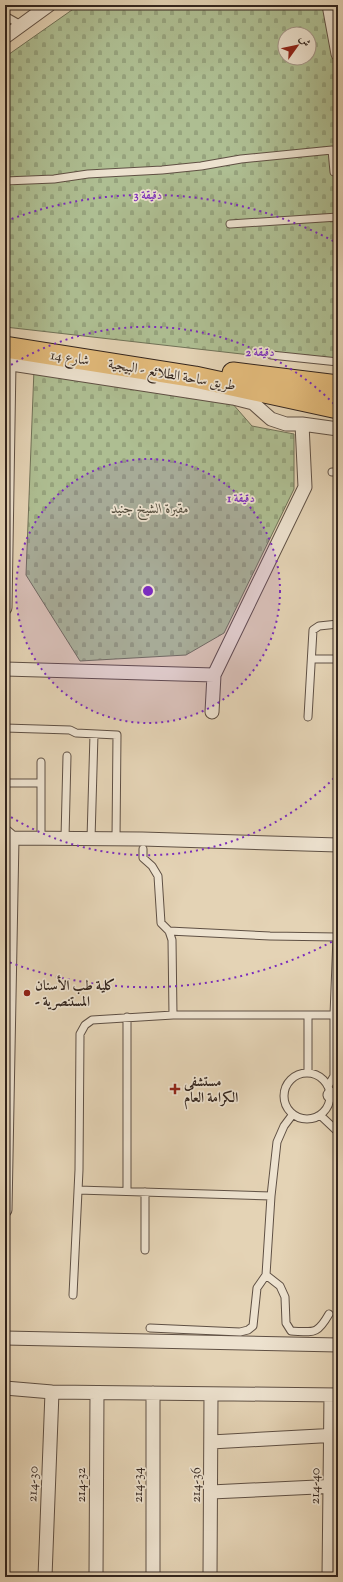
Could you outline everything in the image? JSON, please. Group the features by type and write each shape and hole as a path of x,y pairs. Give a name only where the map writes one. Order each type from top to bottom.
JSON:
{"main road":[{"name":"طريق ساحة الطلائع - البيجية","path":"6,355 102,359 292,379 338,386"},
{"name":"طريق ساحة الطلائع - البيجية","path":"6,355 195,377 338,408"}],"street":[{"path":"5,37 49,5"},
{"path":"329,5 338,54"},
{"path":"5,608 6,355"},
{"name":"شارع 14","path":"6,355 233,398 253,403 271,418 286,424 302,424 338,429"},
{"path":"212,712 214,675 305,487 302,424"},
{"path":"5,669 214,675"},
{"path":"5,1210 8,835 41,838 338,845"},
{"path":"5,1338 338,1345"},
{"path":"5,1388 52,1392 335,1395"},
{"name":"214-30","path":"45,1577 52,1392"},
{"name":"214-32","path":"96,1577 97,1392"},
{"name":"214-34","path":"153,1393 153,1577"},
{"name":"214-36","path":"210,1577 212,1442 211,1394"},
{"name":"214-40","path":"329,1577 334,1524 335,1395"},
{"path":"212,1442 334,1435"},
{"path":"211,1492 334,1486"}],"lane":[{"path":"5,16 21,25"},
{"path":"5,181 54,179 88,174 162,170 201,166 241,158 335,149 334,172"},
{"path":"230,224 338,217"},
{"path":"271,355 338,362"},
{"path":"308,717 312,659 312,630 319,626 338,624"},
{"path":"312,659 338,659"},
{"path":"5,728 70,730 76,733 118,735 116,839"},
{"path":"91,838 94,734"},
{"path":"65,838 67,756"},
{"path":"41,762 41,838"},
{"path":"5,783 41,783"},
{"path":"143,849 143,858 152,866 158,876 161,923 169,931 173,955 173,1015"},
{"path":"169,931 270,936 337,937 334,1015 334,1076 332,1092 330,1099 327,1108 320,1115 311,1119 302,1118 293,1114 287,1106 284,1097 286,1088 291,1080 299,1074 308,1073 318,1075 325,1081 332,1092"},
{"path":"73,1294 78,1190 80,1034 85,1025 92,1020 173,1015 334,1015"},
{"path":"308,1015 308,1073"},
{"path":"127,1017 127,1192"},
{"path":"150,1328 240,1332 248,1330 253,1326 257,1288 266,1275 270,1196 277,1142 284,1126 293,1114"},
{"path":"320,1115 338,1132"},
{"path":"78,1190 270,1196"},
{"path":"145,1192 145,1250"},
{"path":"266,1275 280,1286 285,1297 286,1323 291,1331 314,1332 322,1326 329,1314"}],"green space":[{"path":"79,5 338,5 338,365 5,327 5,57"},
{"name":"مقبرة الشيخ جنيد","path":"34,369 225,395 252,426 294,434 294,489 224,633 186,655 80,661 26,575"}],"place":[{"name":"كلية طب الأسنان - المستنصرية","path":"27,993"},
{"name":"مستشفى الكرامة العام","path":"175,1089"}]}
